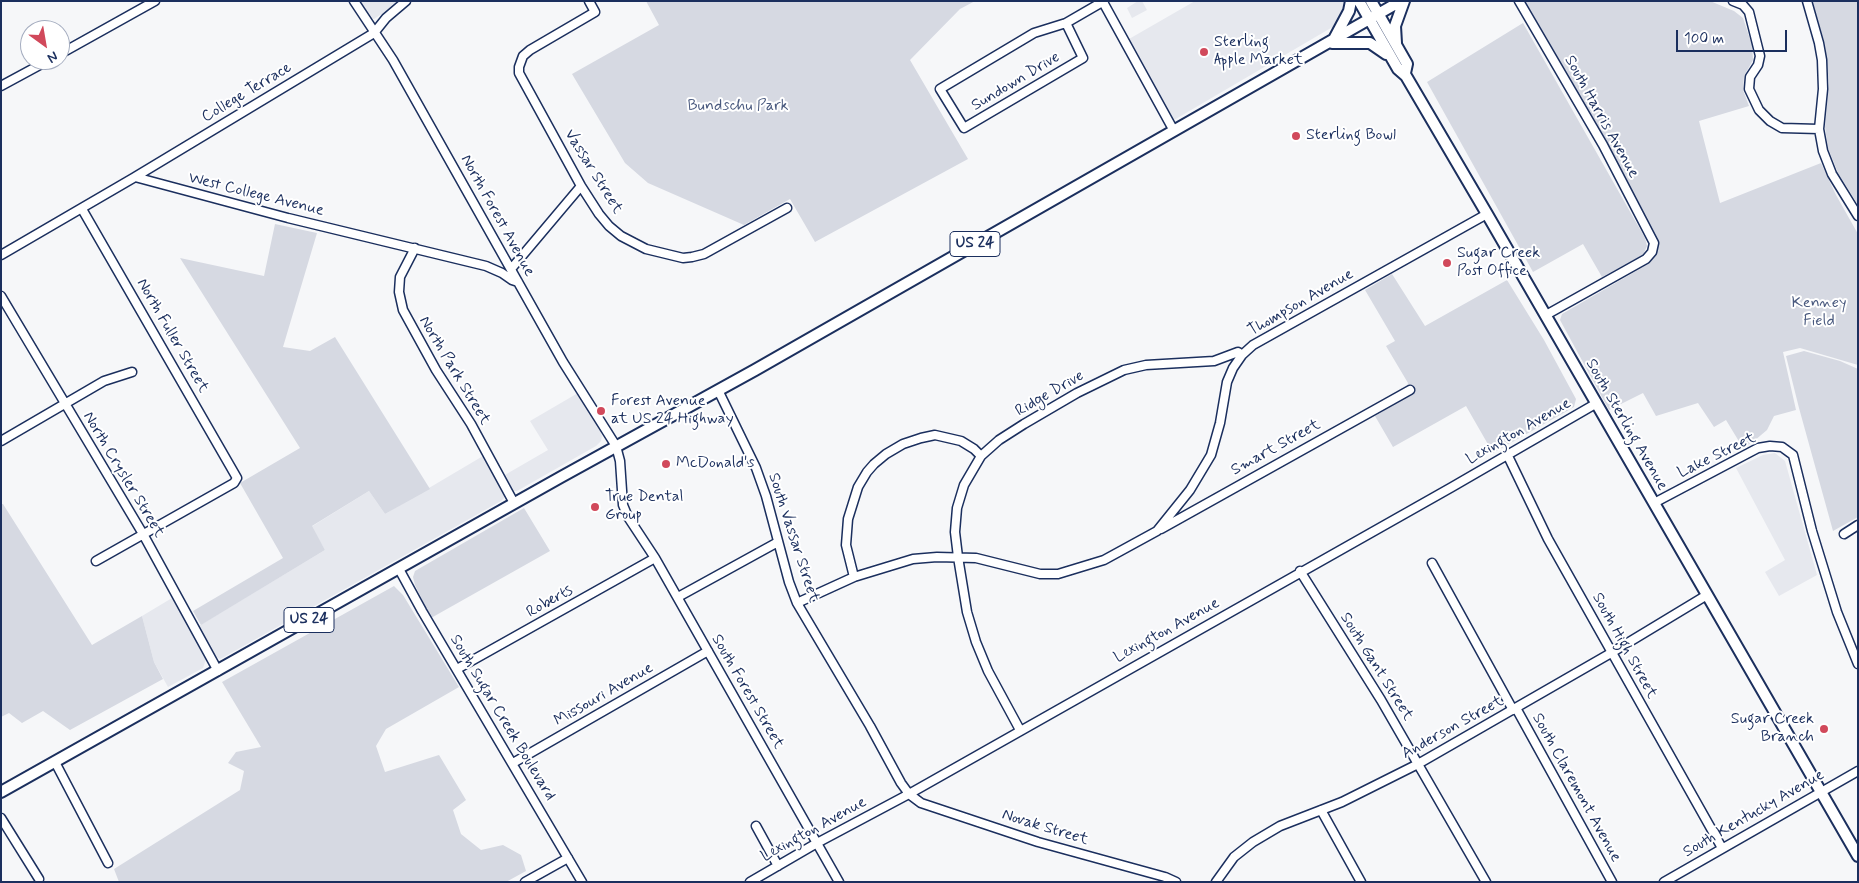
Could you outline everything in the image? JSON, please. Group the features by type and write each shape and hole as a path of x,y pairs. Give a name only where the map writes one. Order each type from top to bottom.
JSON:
{"main road":[{"path":"1351,1 1349,11 1331,41 1370,43 1391,58"},
{"name":"South Sterling Avenue","path":"1359,1 1396,44 1407,64 1404,73"},
{"name":"South Sterling Avenue","path":"1371,1 1374,17 1391,58 1398,70 1404,73 1487,214 1858,856"},
{"path":"1396,44 1396,26 1403,1"},
{"name":"US 24","path":"1,792 718,390 1403,1"}],"street":[{"path":"70,48 155,1"},
{"name":"North Forest Avenue","path":"354,1 394,60 563,362 616,446"},
{"name":"College Terrace","path":"135,178 374,33 386,18 406,1"},
{"name":"Vassar Street","path":"589,1 595,12 530,50 523,56 520,73 581,186 599,214 621,236 646,249 683,258 704,254 787,208"},
{"name":"South Harris Avenue","path":"1520,1 1648,228 1654,243 1646,259 1546,315"},
{"path":"1733,1 1743,5 1749,12 1760,56 1758,64 1750,77 1749,89 1760,110 1770,121 1782,128 1820,129"},
{"path":"1807,1 1822,60 1824,89 1820,129 1823,151 1832,174 1858,216"},
{"path":"1104,2 1174,131"},
{"name":"Sundown Drive","path":"1066,23 1083,58 964,128 940,89 1034,33 1066,23 1104,2"},
{"path":"1,86 31,70"},
{"path":"1,255 135,178"},
{"name":"West College Avenue","path":"135,178 288,218 486,266 518,282"},
{"path":"511,269 581,186"},
{"name":"North Fuller Street","path":"82,209 237,478 234,483 143,534"},
{"name":"Thompson Avenue","path":"797,603 854,577 913,559 958,557 994,561 1040,574 1058,574 1104,560 1157,531 1190,490 1211,455 1220,423 1227,382 1233,368 1242,355 1253,345 1487,214"},
{"name":"North Park Street","path":"415,248 400,277 399,292 403,310 436,370 471,424 514,503"},
{"name":"North Crysler Street","path":"1,296 143,534 218,671"},
{"name":"Ridge Drive","path":"1020,730 988,671 976,642 967,612 958,557 955,532 957,508 964,485 981,456 999,440 1024,424 1077,393 1124,370 1146,365 1214,361 1238,352 1242,355"},
{"path":"1,441 104,381 132,372"},
{"name":"South Vassar Street","path":"718,390 756,468 789,582 797,603 870,726 901,784 909,794"},
{"name":"Smart Street","path":"1157,531 1410,390"},
{"name":"Lexington Avenue","path":"750,882 1452,487 1596,403"},
{"path":"854,577 846,545 848,519 858,487 874,464 903,444 936,435 961,441 981,456"},
{"name":"South Forest Street","path":"616,446 620,461 623,505 628,517 678,597 839,882"},
{"name":"Lake Street","path":"1654,503 1758,448 1770,446 1782,448 1793,455 1812,531 1837,612 1858,664"},
{"name":"South High Street","path":"1507,454 1548,539 1722,848"},
{"path":"1844,534 1858,526"},
{"path":"96,561 143,534"},
{"path":"678,597 778,542"},
{"name":"Roberts","path":"457,669 655,558"},
{"name":"South Claremont Avenue","path":"1432,563 1612,882"},
{"name":"South Sugar Creek Boulevard","path":"399,569 582,882"},
{"name":"South Gant Street","path":"1300,571 1418,764 1486,882"},
{"name":"Anderson Street","path":"1216,882 1234,857 1253,842 1280,826 1342,802 1418,764 1611,653 1707,595"},
{"name":"Missouri Avenue","path":"513,763 708,651"},
{"path":"55,762 108,863"},
{"name":"South Kentucky Avenue","path":"1664,882 1858,771"},
{"name":"Novak Street","path":"909,794 921,803 1038,842 1165,877 1176,882"},
{"path":"1321,810 1361,882"},
{"path":"1,818 38,880"},
{"path":"756,826 778,866"},
{"path":"526,882 568,858"}],"shaded area":[{"path":"357,1 401,1 374,19 368,17"},
{"path":"1138,1 1142,1 1147,10 1132,18 1127,8"},
{"path":"1195,1 1348,1 1348,4 1336,25 1174,120 1169,116 1129,39"},
{"path":"578,393 599,427 602,436 601,441 596,446 517,491 512,491 503,476 548,450 530,421"},
{"path":"1775,453 1785,461 1817,575 1779,596 1765,572 1785,560 1736,468 1763,455"},
{"path":"483,456 504,495 501,501 224,657 220,659 212,653 197,627 325,550 311,527 369,491 385,514"},
{"path":"172,598 206,659 203,668 168,687 154,662 142,616"}],"green space":[{"name":"Bundschu Park","path":"646,1 975,1 960,9 910,60 968,159 815,242 790,199 744,225 648,183 625,163 572,74 659,25"},
{"name":"Kenney Field","path":"1522,1 1710,1 1734,11 1743,18 1752,45 1753,60 1744,76 1743,90 1749,106 1699,121 1720,203 1821,163 1858,234 1858,365 1800,348 1783,352 1796,410 1774,416 1767,430 1743,448 1726,420 1714,427 1698,403 1656,416 1643,393 1609,410 1560,320 1562,314 1650,263 1657,251 1657,238"},
{"path":"1812,1 1858,1 1858,205 1838,173 1828,148 1825,127 1829,83 1825,44"},
{"path":"1523,23 1645,238 1647,246 1643,255 1602,277 1583,244 1533,272 1427,82"},
{"path":"275,224 317,233 283,347 310,351 335,337 430,489 385,514 369,491 312,526 325,550 201,625 193,611 283,558 240,483 300,448 180,258 264,276"},
{"path":"1392,274 1425,326 1507,280 1544,340 1576,399 1574,407 1493,453 1466,406 1393,447 1375,416 1403,399 1408,383 1386,346 1395,341 1365,290"},
{"path":"1804,351 1840,361 1858,369 1858,517 1833,531 1786,356"},
{"path":"1,504 3,504 92,645 142,616 154,662 163,679 70,730 43,711 22,723 9,713 1,717"},
{"path":"524,508 550,551 431,618 415,585 413,577 415,571"},
{"path":"394,586 403,595 459,687 386,729 376,746 385,772 439,755 466,800 453,810 461,834 481,850 503,845 521,855 526,871 506,882 119,882 114,869 240,790 244,771 228,763 236,752 261,747 222,682"}],"place":[{"name":"Sterling Apple Market","path":"1204,52"},
{"name":"Sterling Bowl","path":"1296,136"},
{"name":"Sugar Creek Post Office","path":"1447,263"},
{"name":"Forest Avenue at US 24 Highway","path":"601,411"},
{"name":"McDonald's","path":"666,464"},
{"name":"True Dental Group","path":"595,507"},
{"name":"Sugar Creek Branch","path":"1824,729"}]}
